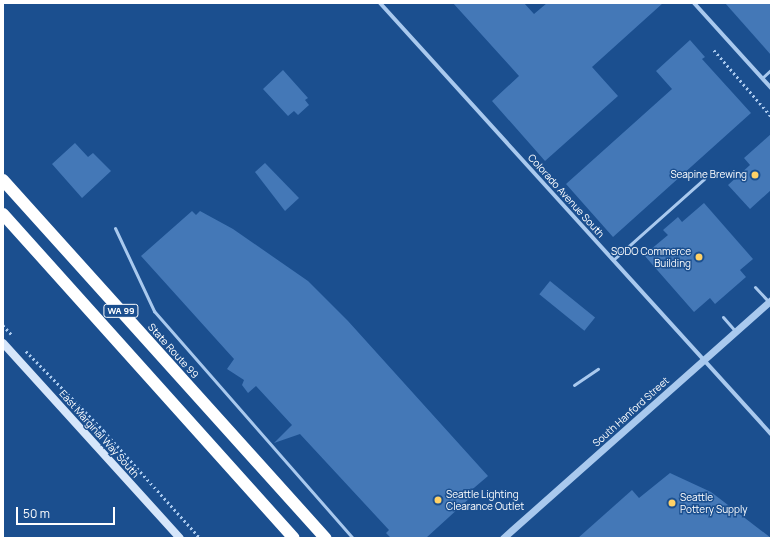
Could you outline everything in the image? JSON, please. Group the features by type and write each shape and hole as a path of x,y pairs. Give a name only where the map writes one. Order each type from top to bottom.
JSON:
{"highway":[{"name":"State Route 99","path":"3,180 325,538"},
{"name":"WA 99","path":"3,214 294,538"}],"main road":[{"name":"East Marginal Way South","path":"3,343 180,538"}],"street":[{"path":"694,3 771,88"},
{"name":"Colorado Avenue South","path":"382,4 771,434"},
{"name":"South Hanford Street","path":"503,538 770,301"}],"lane":[{"path":"762,78 771,70"},
{"path":"613,260 704,179"},
{"path":"115,228 154,311 354,538"},
{"path":"755,287 770,301"},
{"path":"723,317 736,332"},
{"path":"574,385 598,369"}],"path":[{"path":"714,50 771,116"},
{"path":"3,325 18,342"},
{"path":"23,347 104,431 200,538"}],"building":[{"path":"453,3 524,3 534,14 547,3 663,3 592,67 618,96 545,161 492,101 519,76"},
{"path":"725,3 771,3 771,55"},
{"path":"690,40 705,57 702,59 751,113 613,237 566,184 672,89 656,71"},
{"path":"283,70 308,98 305,100 309,105 298,115 294,111 288,116 263,89"},
{"name":"Seapine Brewing","path":"771,134 771,190 750,209 728,185 750,165 744,158"},
{"path":"75,143 88,157 93,153 111,171 82,198 52,164"},
{"path":"265,163 299,198 285,211 255,172"},
{"name":"SODO Commerce Building","path":"704,203 753,259 740,270 746,277 715,304 710,298 694,312 644,255 668,235 663,230 678,217 682,222"},
{"path":"192,211 196,215 200,211 233,229 308,281 348,321 488,476 468,493 471,497 426,538 391,538 386,533 389,530 300,434 274,443 292,425 256,386 248,393 242,385 244,380 227,369 234,359 141,256"},
{"path":"550,281 595,318 584,331 539,294"},
{"name":"Seattle Pottery Supply","path":"670,473 711,492 771,538 578,538 632,490 639,498"}],"place":[{"name":"Seapine Brewing","path":"755,175"},
{"name":"SODO Commerce Building","path":"699,257"},
{"name":"Seattle Lighting Clearance Outlet","path":"438,500"},
{"name":"Seattle Pottery Supply","path":"672,503"}]}
